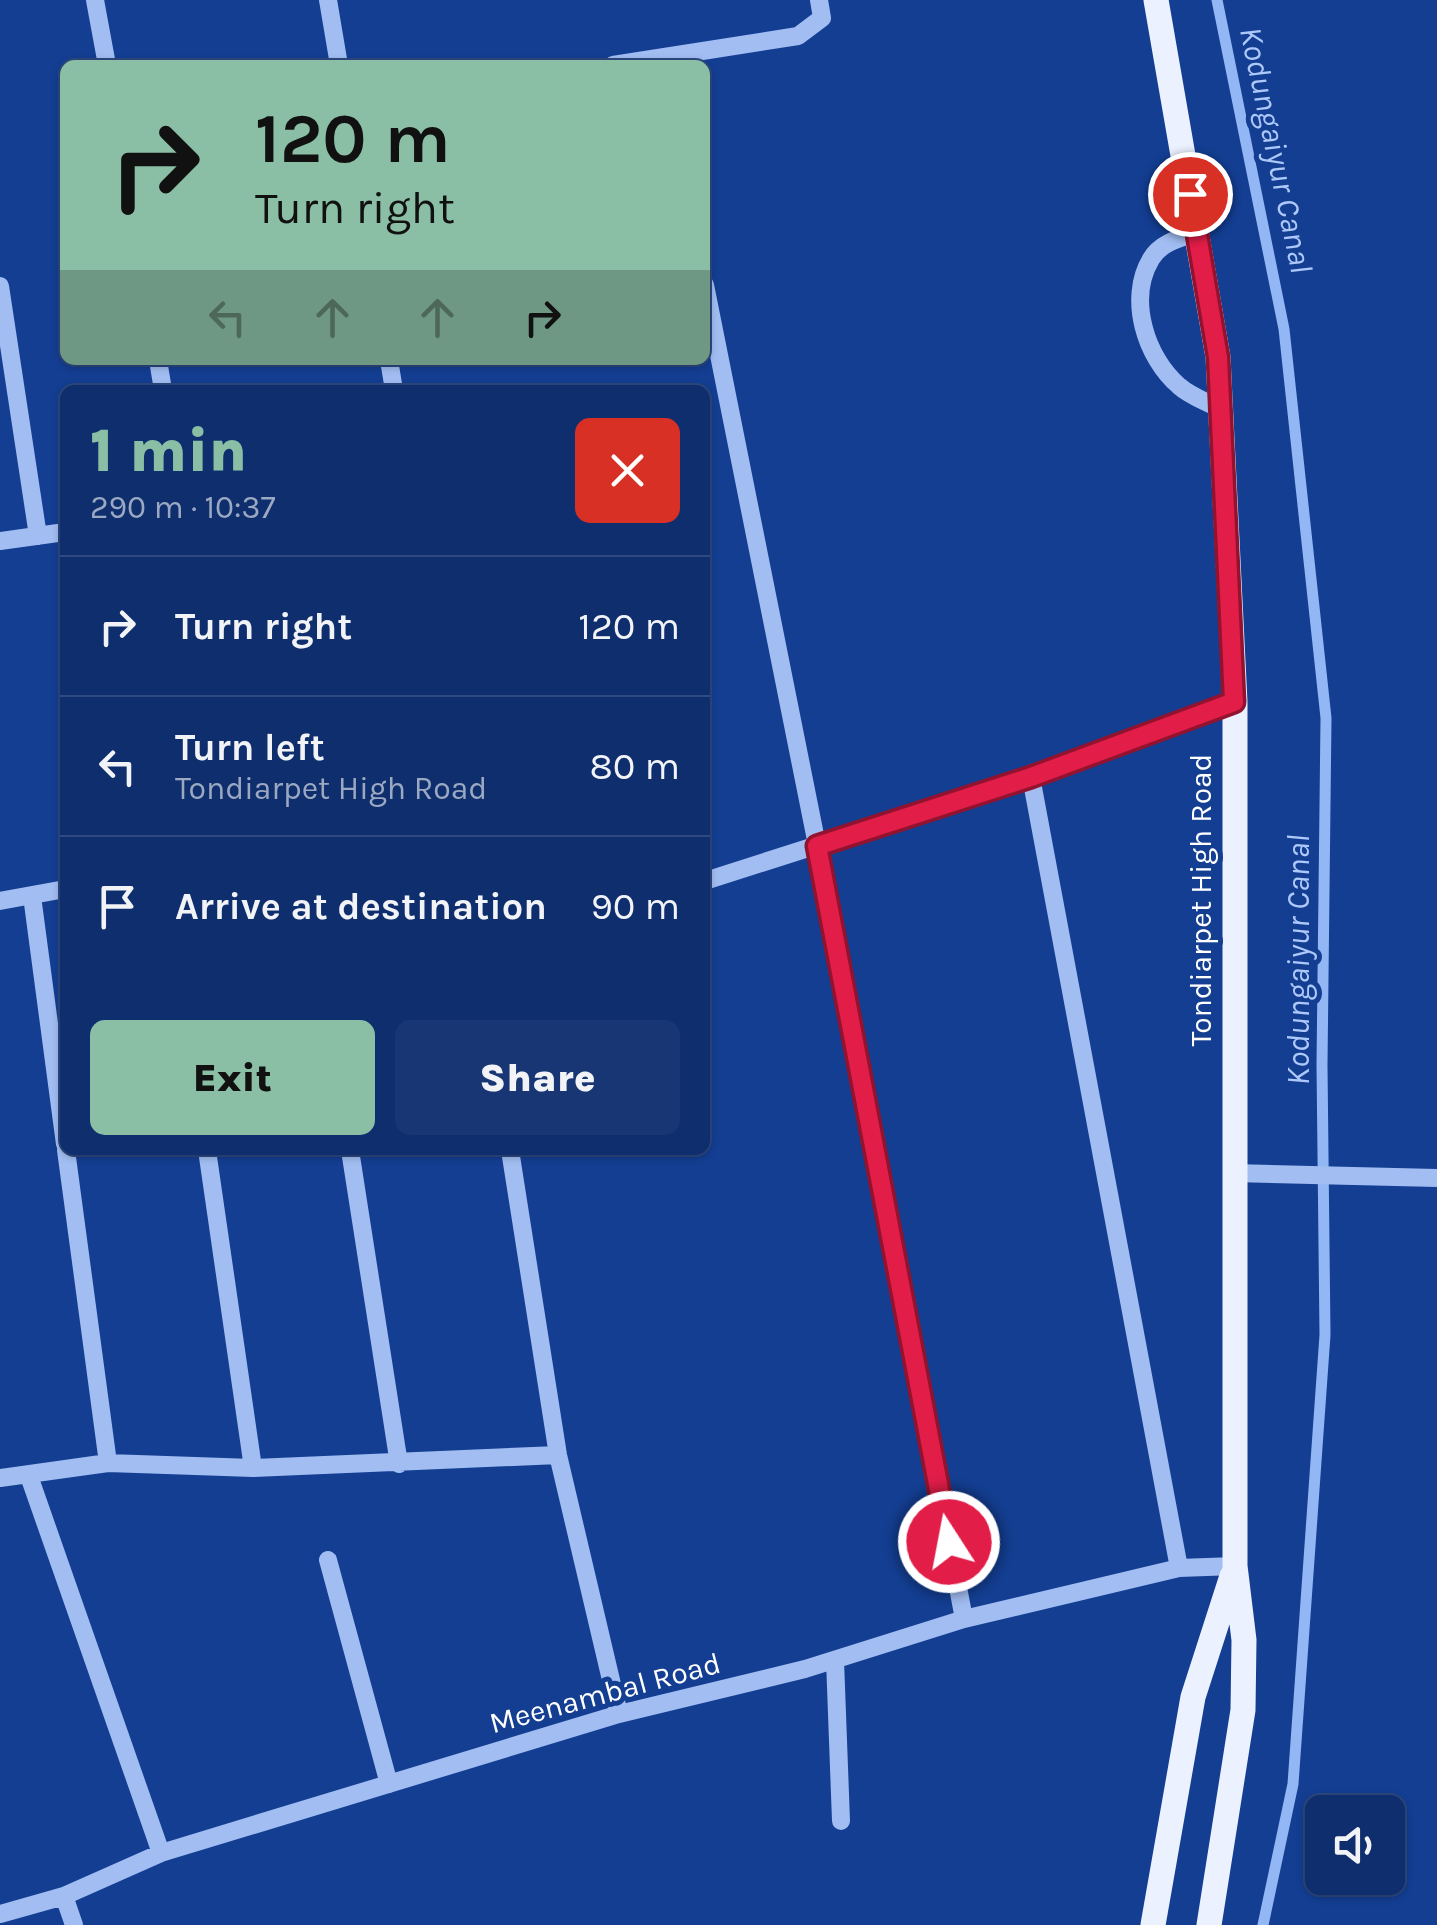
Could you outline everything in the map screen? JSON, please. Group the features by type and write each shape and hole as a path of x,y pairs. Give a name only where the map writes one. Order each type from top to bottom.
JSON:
{"main road":[{"name":"Tondiarpet High Road","path":"1156,0 1218,357 1234,702 1235,1566 1244,1640 1244,1710 1209,1925"},
{"name":"Tondiarpet High Road","path":"1153,1925 1193,1698 1235,1566"}],"street":[{"path":"95,0 106,60"},
{"path":"328,0 338,60"},
{"path":"645,60 798,36 822,18 819,0"},
{"path":"1196,233 1170,241 1152,257 1140,285 1142,316 1150,348 1180,388 1220,409"},
{"path":"0,286 38,536"},
{"path":"710,309 964,1619"},
{"path":"0,541 60,533"},
{"path":"710,879 1031,777 1234,702"},
{"path":"1031,777 1179,1568"},
{"path":"0,900 60,890"},
{"path":"32,896 60,1109"},
{"path":"66,1155 108,1463"},
{"path":"209,1155 253,1468"},
{"path":"351,1155 399,1464"},
{"path":"511,1155 558,1455 619,1714"},
{"path":"1233,1173 1437,1178"},
{"path":"0,1478 108,1463 253,1468 558,1455"},
{"path":"28,1476 161,1853"},
{"path":"328,1560 389,1784"},
{"name":"Meenambal Road","path":"0,1914 64,1896 161,1853 619,1714 835,1660 964,1619 1179,1568 1235,1566"},
{"path":"835,1660 841,1821"},
{"path":"64,1896 74,1925"}],"waterway":[{"name":"Kodungaiyur Canal","path":"1217,0 1284,329 1326,718 1322,1065 1325,1335 1293,1784 1263,1925"}],"route":[{"path":"949,1542 817,846 1031,777 1234,702 1218,357 1190,194"}]}
